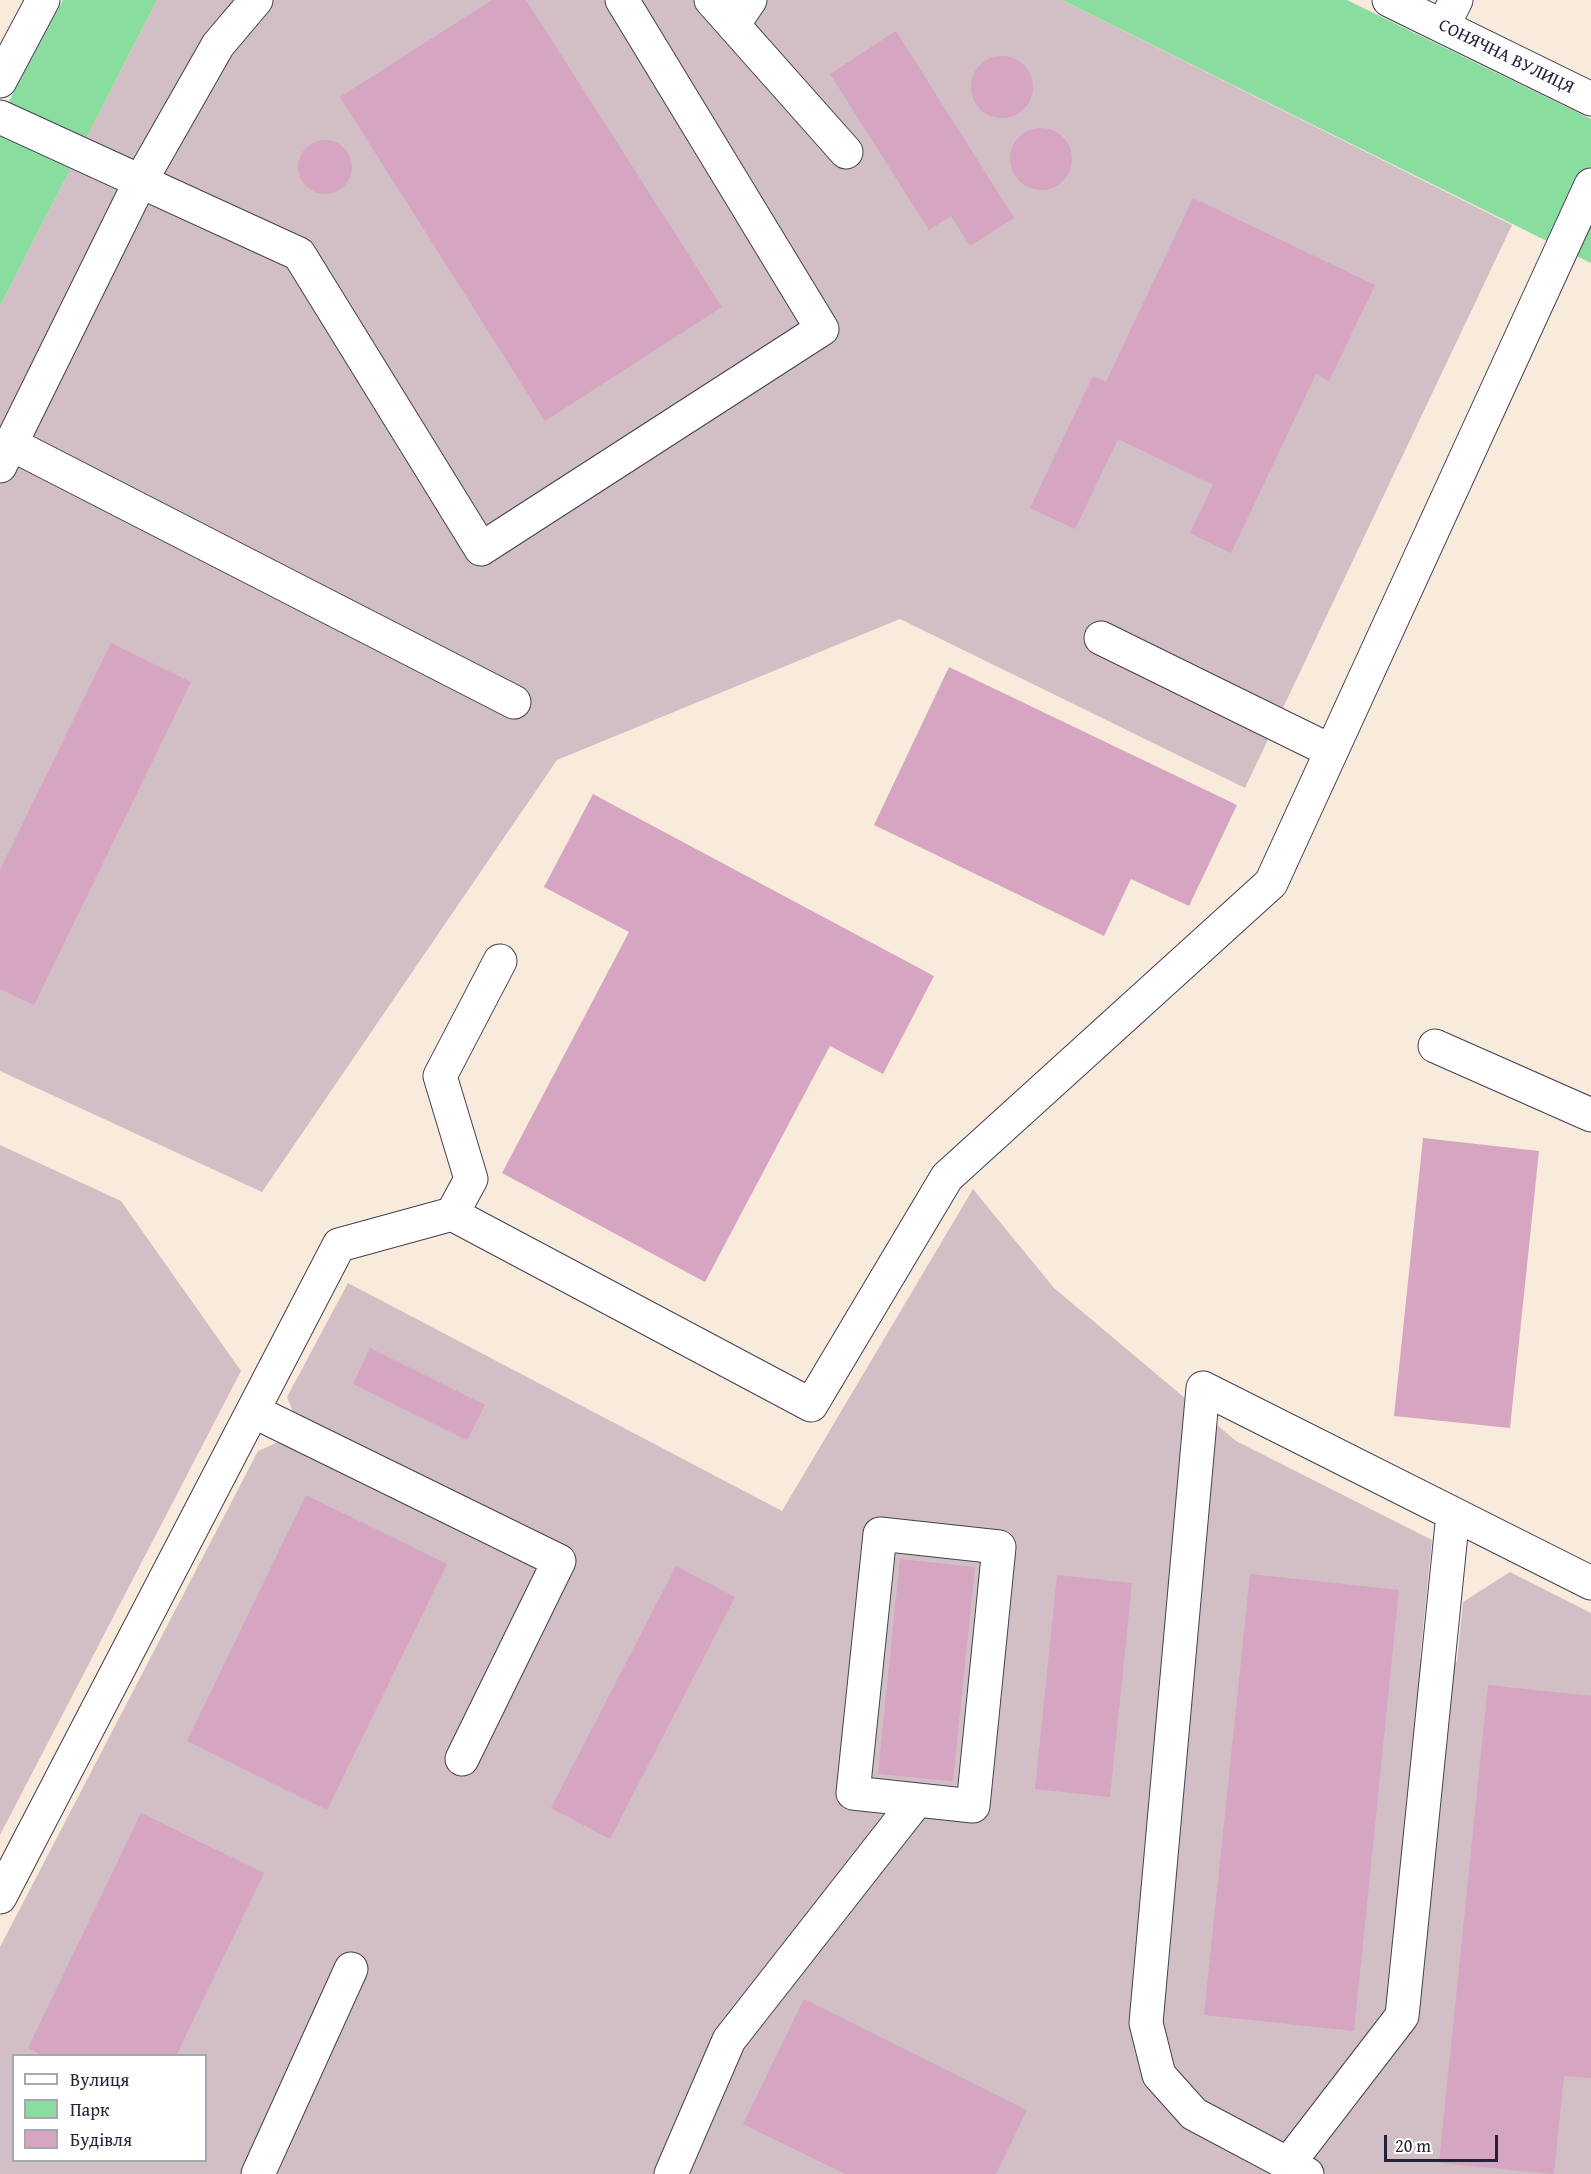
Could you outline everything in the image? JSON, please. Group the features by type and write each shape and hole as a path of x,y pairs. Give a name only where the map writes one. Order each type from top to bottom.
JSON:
{"street":[{"path":"0,81 43,0"},
{"path":"256,0 218,45 140,182 5,455 514,702"},
{"path":"0,117 298,254 481,549 822,329 622,0"},
{"path":"711,0 741,12 846,152"},
{"name":"СОНЯЧНА ВУЛИЦЯ","path":"1389,0 1449,13 1591,99"},
{"path":"0,1897 339,1245 452,1214 811,1405 947,1177 1271,883 1591,185"},
{"path":"1101,638 1331,751"},
{"path":"452,1214 471,1179 440,1076 500,961"},
{"path":"1435,1047 1591,1115"},
{"path":"1453,1514 1402,2016 1298,2169 1194,2114 1159,2075 1146,2023 1203,1388 1591,1583"},
{"path":"253,1411 559,1561 462,1759"},
{"path":"880,1534 999,1547 973,1806 917,1800 854,1793 880,1534"},
{"path":"670,2174 729,2040 917,1800"},
{"path":"258,2174 351,1969"}],"shaded area":[{"path":"157,0 1062,0 1512,225 1245,788 900,619 557,760 262,1192 0,1071 0,306"},
{"path":"0,1145 121,1201 241,1371 0,1835"},
{"path":"973,1189 1054,1288 1236,1441 1432,1540 1420,1659 1457,1662 1463,1602 1510,1572 1591,1613 1591,2174 0,2174 0,1947 258,1451 283,1440 295,1417 287,1397 348,1283 782,1511"}],"green space":[{"path":"63,0 157,0 0,306 0,118"},
{"path":"1062,0 1347,0 1591,119 1591,263"}],"building":[{"path":"492,0 526,0 722,307 545,421 340,97"},
{"path":"896,31 1014,218 970,246 951,216 929,230 830,74"},
{"path":"996,56 1008,56 1024,65 1031,75 1033,87 1031,99 1024,109 1008,118 996,118 985,113 976,104 971,93 971,81 976,70 985,61"},
{"path":"1035,128 1047,128 1063,137 1070,147 1072,159 1070,171 1063,181 1047,190 1035,190 1024,185 1015,176 1010,165 1010,153 1015,142 1024,133"},
{"path":"325,140 335,142 344,148 350,157 352,167 350,177 344,186 335,192 325,194 315,192 306,186 300,177 298,167 300,157 306,148 315,142"},
{"path":"1193,198 1375,285 1329,381 1316,374 1231,553 1190,533 1213,485 1118,439 1075,529 1030,508 1093,376 1106,382"},
{"path":"111,643 191,682 34,1005 0,989 0,870"},
{"path":"949,667 1237,805 1189,906 1131,879 1104,936 874,825"},
{"path":"593,794 934,976 883,1074 830,1046 705,1282 502,1173 629,932 544,887"},
{"path":"1423,1138 1539,1151 1510,1428 1394,1416"},
{"path":"370,1348 485,1405 467,1440 353,1384"},
{"path":"306,1495 447,1564 327,1810 187,1741"},
{"path":"900,1559 975,1567 953,1781 878,1774"},
{"path":"676,1566 735,1597 610,1839 551,1808"},
{"path":"1250,1574 1399,1590 1354,2031 1204,2015"},
{"path":"1057,1575 1132,1583 1110,1797 1035,1789"},
{"path":"1488,1685 1591,1696 1591,2078 1564,2076 1554,2174 1439,2163"},
{"path":"141,1813 264,1873 177,2054 39,2054 28,2048"},
{"path":"804,1999 1027,2110 996,2174 845,2174 743,2124"}]}
